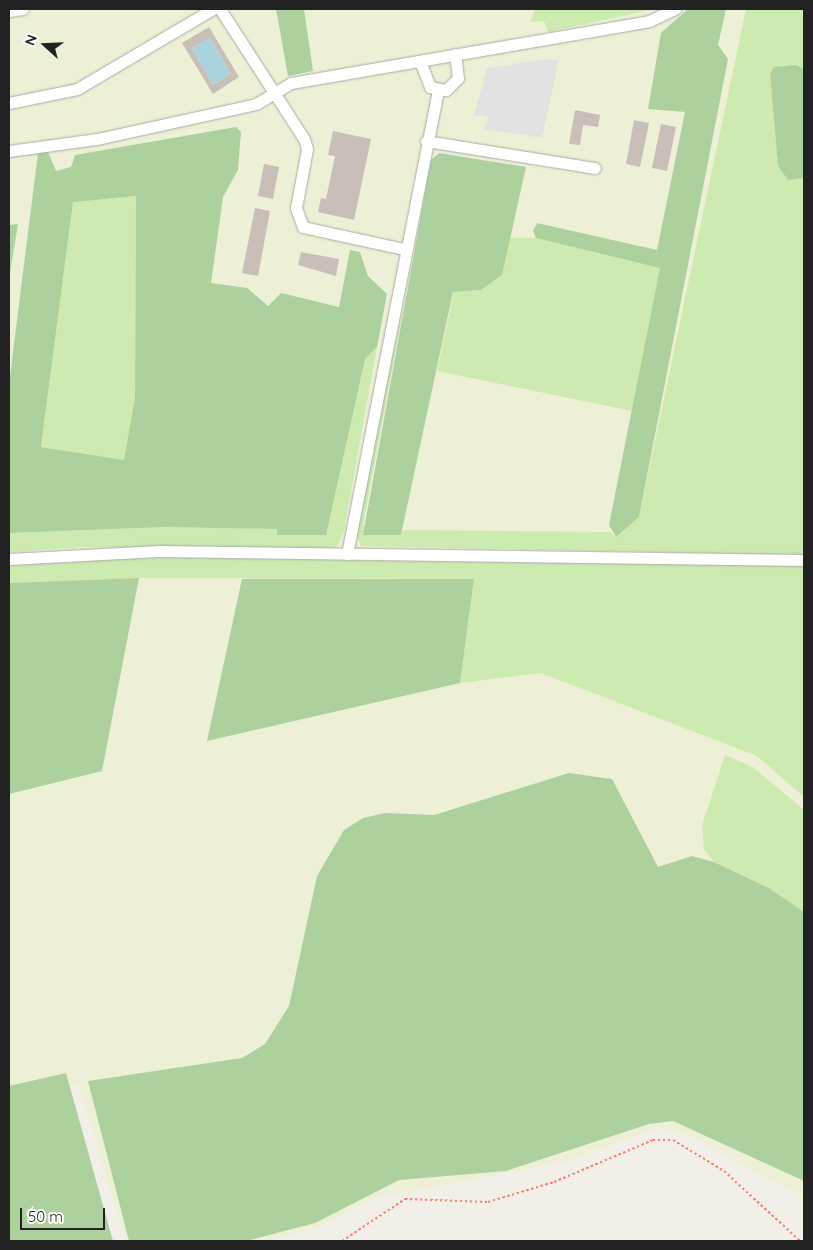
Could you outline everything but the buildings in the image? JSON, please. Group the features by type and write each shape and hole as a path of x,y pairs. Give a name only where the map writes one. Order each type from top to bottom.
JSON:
{"street":[{"path":"9,11 23,9"},
{"path":"9,103 78,90 213,9"},
{"path":"220,9 276,94 307,149 296,208 303,226 404,249"},
{"path":"9,151 181,121 256,104 276,94 291,83 649,21 675,9"},
{"path":"438,91 455,83 455,54"},
{"path":"420,61 427,83 438,91"},
{"path":"347,554 404,249 438,91"},
{"path":"426,141 595,168"},
{"path":"9,558 99,552 804,560"}],"path":[{"path":"342,1241 405,1199 488,1202 554,1182 653,1140 673,1140 724,1171 800,1241"}],"green space":[{"path":"9,9 804,9 804,1197 683,1133 658,1128 564,1162 374,1198 316,1228 263,1241 126,1241 78,1085 9,1102"},
{"path":"276,9 304,9 313,71 288,76"},
{"path":"535,9 656,9 548,32 544,21 530,22"},
{"path":"688,9 726,9 718,45 728,59 639,517 616,537 609,525 660,268 536,238 533,231 537,223 657,250 685,112 648,109 661,33"},
{"path":"746,9 804,9 804,69 796,65 770,74 778,166 788,179 804,178 804,555 361,546 355,532 407,290 363,526 401,535 403,530 610,532 616,537 639,517"},
{"path":"796,65 804,69 804,178 788,180 778,166 770,74 774,67"},
{"path":"236,127 241,132 238,170 223,197 211,283 247,288 268,306 281,293 339,307 350,250 360,252 368,276 387,294 377,347 365,359 326,535 277,535 277,529 165,527 9,533 9,384 38,153 48,152 56,171 71,167 75,155","holes":["136,196 135,397 124,460 41,447 73,202"]},
{"path":"439,153 526,167 502,275 481,290 453,292 401,535 363,535 431,160"},
{"path":"136,196 135,397 124,460 41,447 73,201"},
{"path":"18,224 9,279 9,225"},
{"path":"510,238 536,238 661,268 632,411 437,371 454,292 481,290 502,275"},
{"path":"377,347 344,531 338,545 331,549 85,547 9,552 9,533 165,527 277,529 278,535 365,358"},
{"path":"137,557 804,566 804,797 757,756 541,673 460,683 474,579 139,578 9,583 9,565"},
{"path":"139,578 102,771 9,794 9,583"},
{"path":"242,579 474,579 460,683 207,741"},
{"path":"725,755 753,767 804,810 804,912 769,888 714,862 704,849 702,825"},
{"path":"569,773 612,779 658,867 692,856 714,862 769,888 804,912 804,1181 673,1121 649,1124 506,1171 399,1180 315,1223 250,1240 129,1241 88,1081 242,1058 265,1044 289,1006 317,876 344,830 363,818 385,813 434,815"},
{"path":"66,1073 113,1241 9,1241 9,1086"}],"shaded area":[{"path":"546,59 559,60 542,138 484,129 488,117 474,115 487,68"}],"water":[{"path":"210,38 231,74 213,85 192,48"}]}
